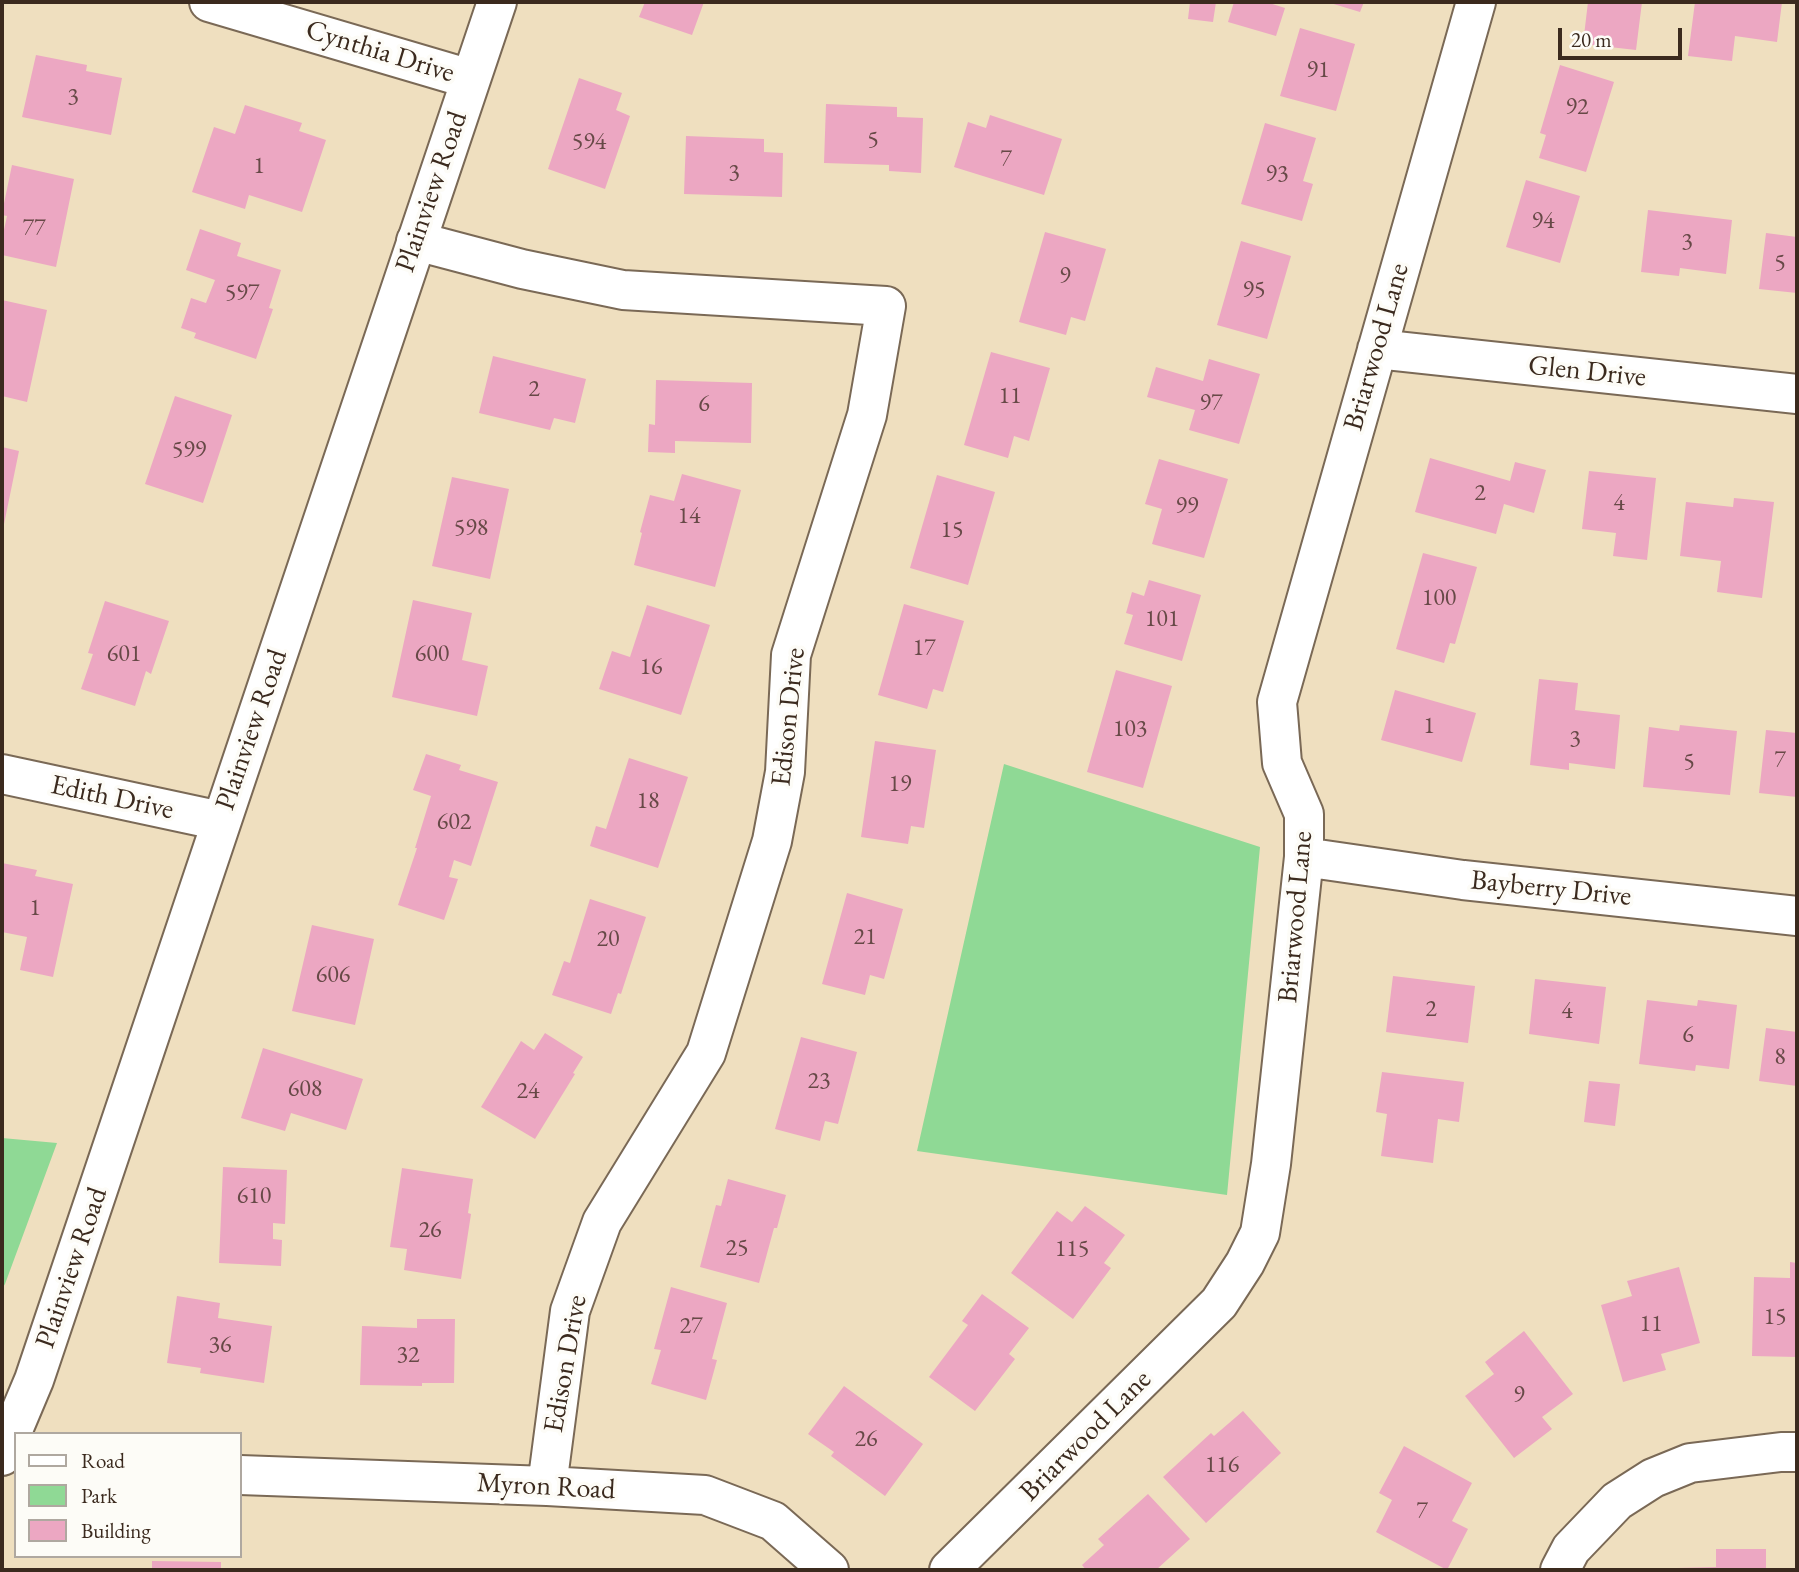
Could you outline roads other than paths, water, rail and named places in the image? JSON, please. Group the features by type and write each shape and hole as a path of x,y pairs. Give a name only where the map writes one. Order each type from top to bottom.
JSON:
{"street":[{"name":"Cynthia Drive","path":"209,2 470,79"},
{"name":"Plainview Road","path":"2,1456 34,1380 497,2"},
{"name":"Briarwood Lane","path":"949,1570 1219,1303 1245,1263 1260,1233 1271,1164 1304,857 1304,814 1283,763 1277,702 1476,2"},
{"name":"Edison Drive","path":"416,241 522,269 623,290 886,306 867,415 791,655 785,772 772,841 706,1053 602,1223 570,1311 547,1486"},
{"name":"Glen Drive","path":"1377,349 1797,394"},
{"name":"Edith Drive","path":"2,774 221,821"},
{"name":"Bayberry Drive","path":"1304,857 1463,880 1797,916"},
{"path":"1560,1570 1571,1549 1617,1501 1653,1478 1690,1463 1797,1452"},
{"name":"Myron Road","path":"242,1475 547,1486 705,1495 773,1521 829,1570"}]}
